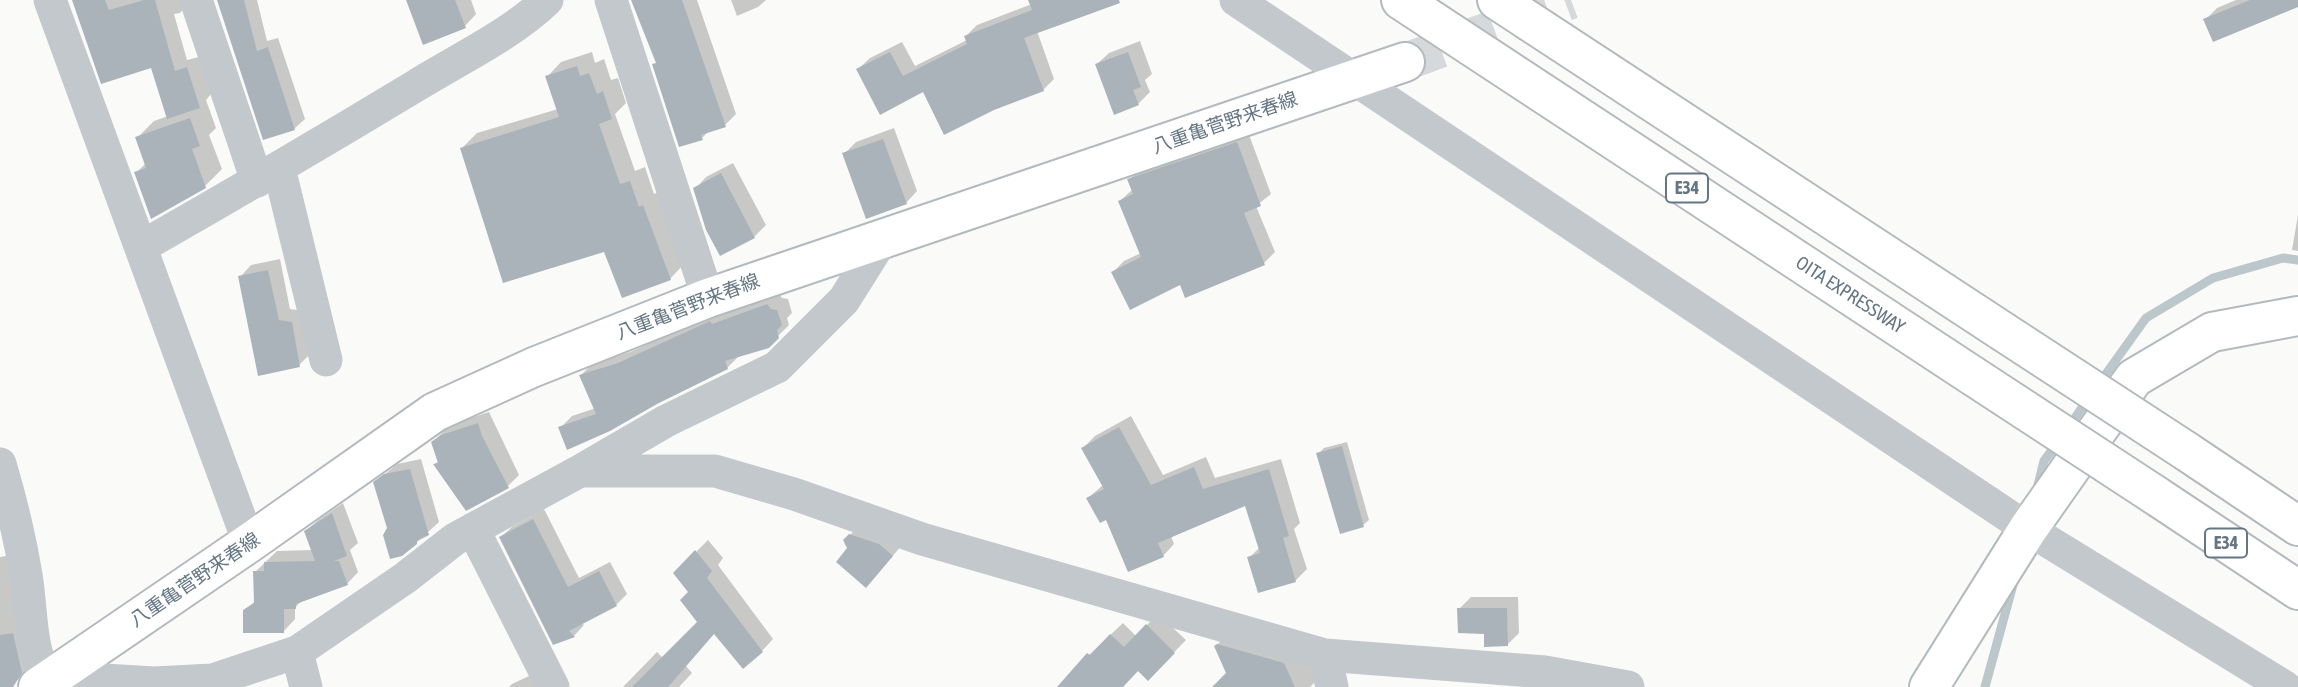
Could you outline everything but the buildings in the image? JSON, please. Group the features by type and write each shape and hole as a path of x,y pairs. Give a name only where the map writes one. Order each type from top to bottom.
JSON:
{"main road":[{"name":"OITA EXPRESSWAY","path":"1401,0 2298,590"},
{"path":"1497,0 2298,526"},
{"name":"八重亀菅野来春線","path":"44,685 435,412 534,366 708,298 1405,62"},
{"path":"1929,687 2028,529 2134,378 2212,332 2298,316"}],"street":[{"path":"51,0 249,543"},
{"path":"195,0 268,174 326,360"},
{"path":"141,247 492,40 547,0"},
{"path":"611,0 708,298"},
{"path":"1236,0 1731,328 2028,529 2286,687"},
{"path":"0,464 26,576 38,664 44,685 88,679 154,683 213,680 297,652 405,578 455,539 666,421 777,367 844,300 883,238"},
{"path":"580,471 715,471 794,494 922,539 1325,655 1545,673 1628,687"},
{"path":"473,529 553,687"},
{"path":"297,652 306,687"},
{"path":"1325,655 1332,687"}],"waterway":[{"path":"2098,385 2146,318 2213,278 2283,258 2298,260"},
{"path":"2068,428 2088,399"},
{"path":"2037,489 2044,461 2058,442"},
{"path":"1985,687 2014,581"}],"tunnel":[{"path":"1405,62 1571,0"}]}
